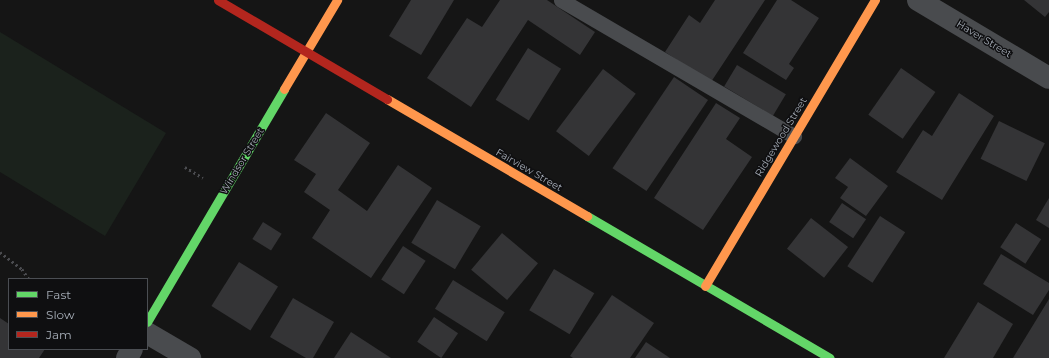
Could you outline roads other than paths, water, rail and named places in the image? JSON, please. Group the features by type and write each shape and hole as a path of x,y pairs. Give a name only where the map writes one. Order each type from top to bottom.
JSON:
{"street":[{"name":"Fairview Street","path":"218,0 830,358"},
{"name":"Windsor Street","path":"148,320 336,0"},
{"name":"Ridgewood Street","path":"705,286 875,0"},
{"name":"Haver Street","path":"918,0 1049,78"},
{"path":"148,334 190,358"}],"lane":[{"path":"562,0 794,136"}]}
